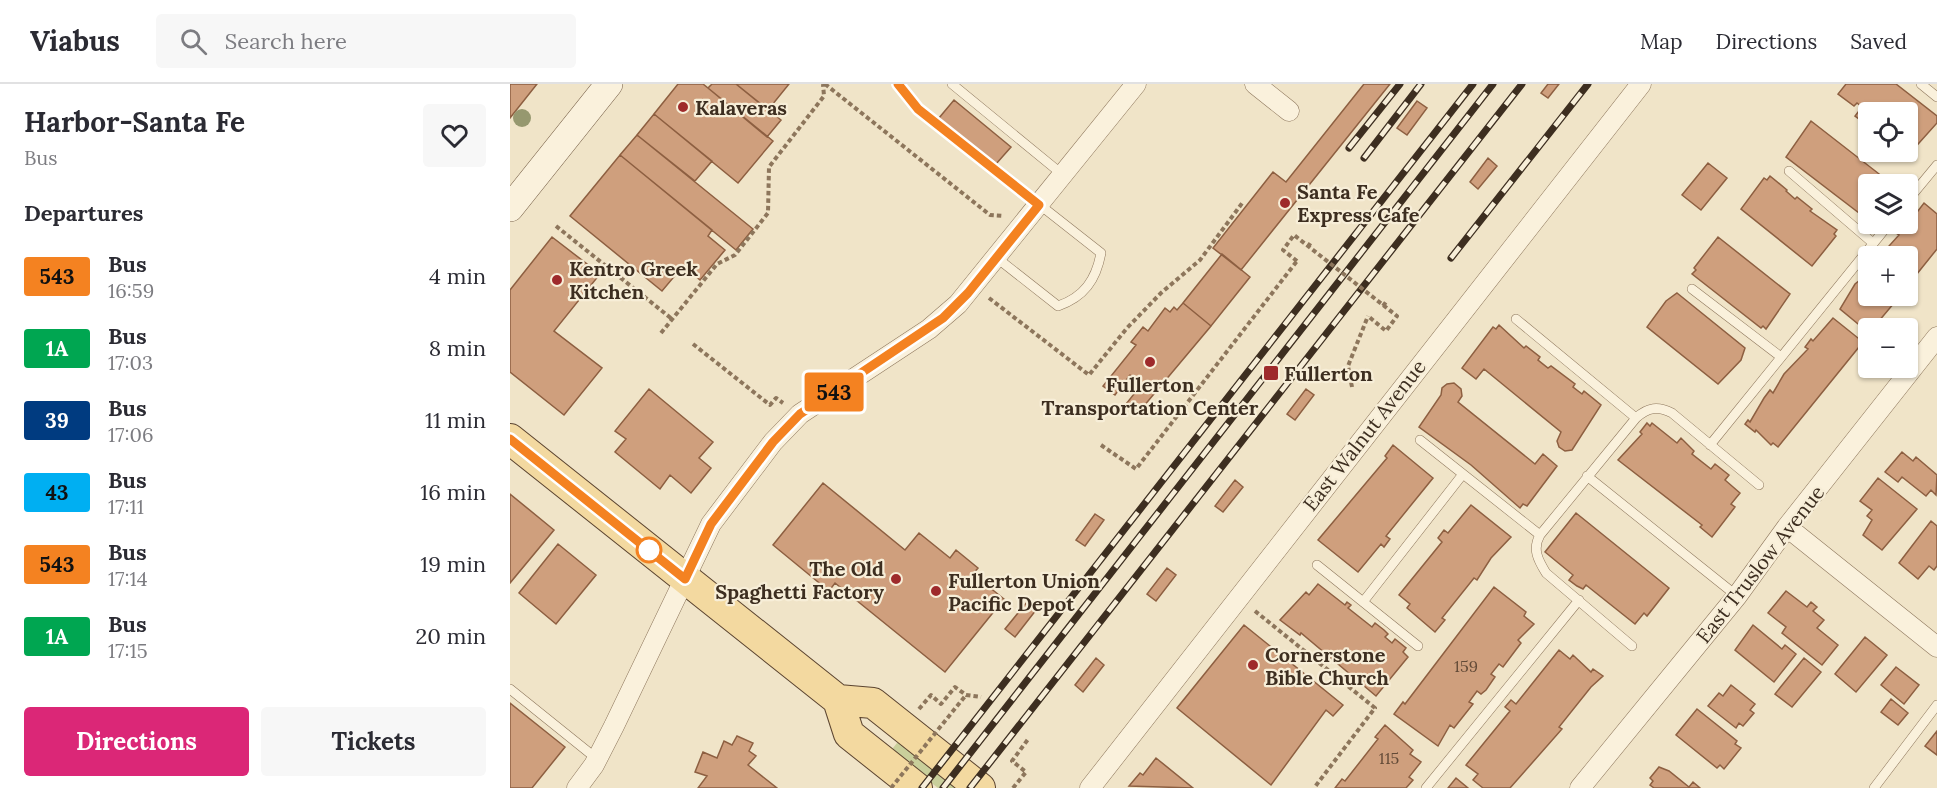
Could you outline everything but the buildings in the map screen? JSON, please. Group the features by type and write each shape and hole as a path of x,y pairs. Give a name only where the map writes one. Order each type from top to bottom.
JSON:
{"main road":[{"path":"510,208 609,84"},
{"path":"510,439 838,700 873,703 980,788"},
{"path":"838,700 849,734 917,788"}],"street":[{"path":"577,788 597,759 711,524 792,422 817,402 943,318 968,293 1136,84"},
{"path":"1255,84 1289,111"},
{"name":"East Walnut Avenue","path":"1090,788 1641,84"},
{"name":"East Truslow Avenue","path":"1580,788 1737,596 1788,527 1937,337"},
{"path":"1788,527 1937,647"}],"lane":[{"path":"898,84 918,109 1101,253 1098,271 1088,287 1074,300 1058,306 997,258"},
{"path":"952,84 1063,175"},
{"path":"1921,84 1937,97"},
{"path":"1918,188 1937,165"},
{"path":"1789,171 1873,243"},
{"path":"1710,445 1881,234"},
{"path":"1692,289 1781,357"},
{"path":"1516,319 1636,418"},
{"path":"1632,646 1545,573 1536,557 1536,541 1540,535 1644,410 1660,407 1672,413 1759,485"},
{"path":"1420,440 1540,535"},
{"path":"1363,602 1463,474"},
{"path":"1587,476 1737,596"},
{"path":"1317,565 1418,646"},
{"path":"1426,788 1579,600"},
{"path":"510,689 597,759"},
{"path":"1874,788 1937,705"}],"path":[{"path":"824,84 990,215 1003,216"},
{"path":"661,333 717,264 735,255 768,213 768,167 824,96 824,84"},
{"path":"988,297 1089,375 1161,293 1200,260 1243,202"},
{"path":"556,226 672,319"},
{"path":"1101,445 1136,469 1297,261 1283,250 1294,236 1385,304 1397,316 1386,330 1368,316 1348,366 1352,387"},
{"path":"1308,247 1311,242"},
{"path":"693,344 770,405 776,398 783,404"},
{"path":"1238,597 1375,708 1314,788"},
{"path":"915,714 931,695 941,704 955,687 966,695 981,697"},
{"path":"891,788 966,695"},
{"path":"1014,788 1026,772 1012,760 1029,738"}],"green space":[{"path":"897,743 903,744 959,788 938,788 896,755 893,748"}],"railway":[{"path":"1349,148 1400,84"},
{"path":"1364,158 1421,84"},
{"path":"922,788 1473,84"},
{"path":"943,788 1493,84"},
{"path":"970,788 1522,84"},
{"path":"1451,258 1588,84"}],"bus line":[{"name":"543","path":"510,439 685,579 711,524 784,430 800,414 817,402 943,318 968,293 1039,205 918,109 902,92 898,84"}],"place":[{"name":"Kalaveras","path":"683,107"},
{"name":"Santa Fe Express Cafe","path":"1285,203"},
{"name":"Kentro Greek Kitchen","path":"557,280"},
{"name":"Fullerton Transportation Center","path":"1150,362"},
{"name":"Fullerton","path":"1271,373"},
{"name":"The Old Spaghetti Factory","path":"896,579"},
{"name":"Fullerton Union Pacific Depot","path":"936,591"},
{"name":"Cornerstone Bible Church","path":"1253,665"}]}
